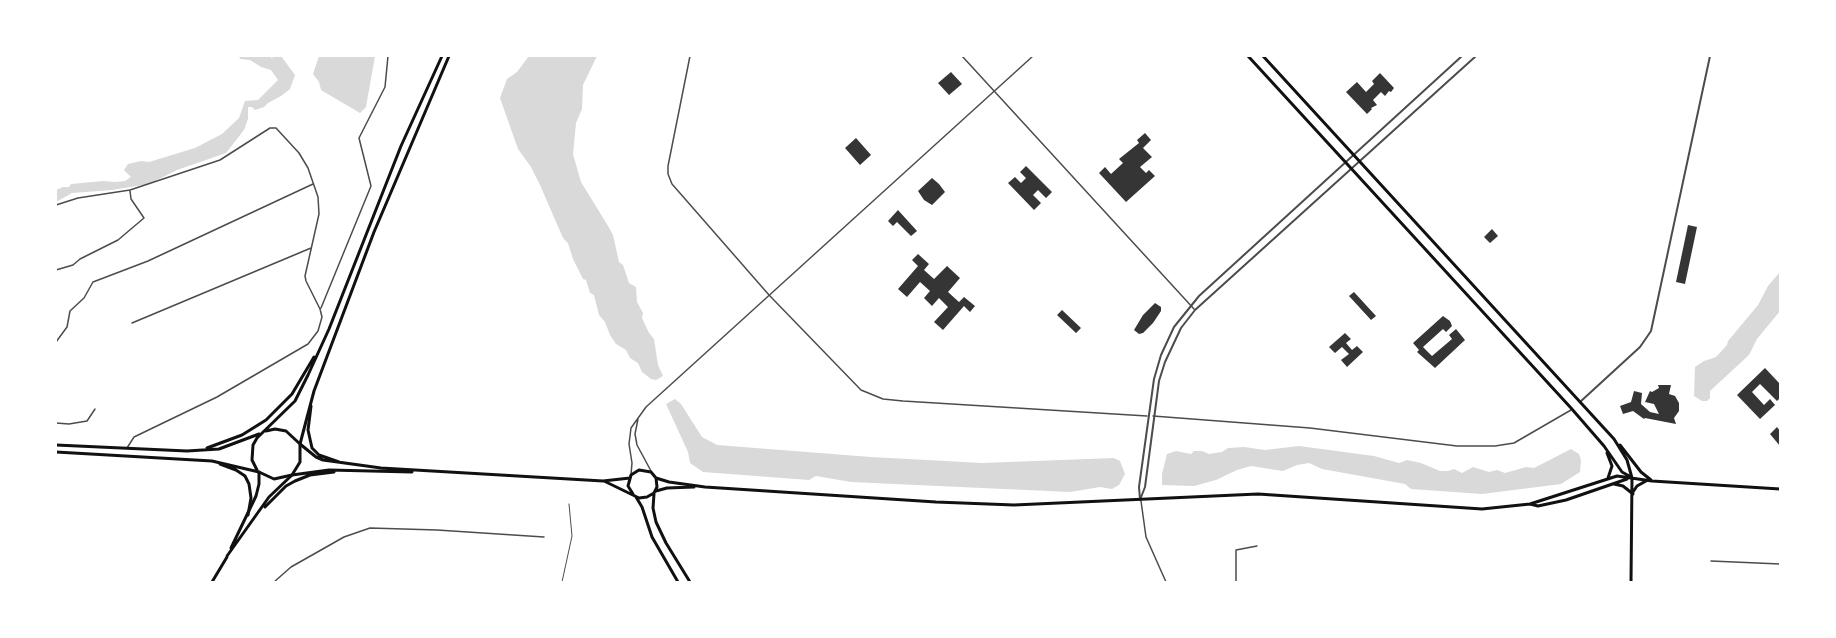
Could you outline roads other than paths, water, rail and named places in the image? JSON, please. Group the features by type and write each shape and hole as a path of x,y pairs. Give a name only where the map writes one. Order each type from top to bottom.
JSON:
{"main road":[{"path":"212,582 248,514 259,484 259,472 252,460 253,445 295,401 325,338 401,146 442,56"},
{"path":"227,556 279,486 292,474 300,462 300,444 312,399 407,149 449,56"},
{"path":"1248,56 1572,409 1604,446 1622,472 1632,478"},
{"path":"1263,56 1614,439 1641,472 1652,481"},
{"path":"187,451 226,442 266,420 292,394 325,338"},
{"path":"312,399 309,430 312,448 320,455 350,465"},
{"path":"56,445 187,451 219,449 275,429 286,431 316,458 350,465 603,481 630,476 643,470 669,482 705,487"},
{"path":"1614,439 1627,460 1632,478 1631,582"},
{"path":"1604,446 1612,466 1608,478"},
{"path":"56,452 212,461 259,472 274,479 312,471 450,472"},
{"path":"212,461 236,470 244,476 251,490 248,514"},
{"path":"256,517 285,486 310,476 345,471"},
{"path":"630,476 628,486 642,507 652,537 678,582"},
{"path":"655,477 653,508 656,522 690,582"},
{"path":"1530,504 1608,478 1780,489"},
{"path":"603,481 634,495 647,498 654,492 673,487 705,487 969,504 1059,504 1258,494 1474,509 1530,504 1538,506 1566,500 1611,483 1632,478"},
{"path":"1633,494 1640,483 1652,481"},
{"path":"1611,483 1623,486 1633,494"}],"street":[{"path":"320,309 371,186 359,138 385,87 388,56"},
{"path":"690,56 668,166 669,179 769,295 852,383 869,394 883,399 1148,416"},
{"path":"962,56 1196,310"},
{"path":"630,476 632,463 629,436 631,428 650,403 1033,56"},
{"path":"1167,582 1146,537 1139,487 1154,379 1161,355 1174,327 1191,305 1462,56"},
{"path":"1140,500 1145,488 1153,416 1165,362 1181,328 1196,310 1476,56"},
{"path":"1580,402 1640,346 1651,331 1710,56"},
{"path":"56,205 78,198 130,190 220,160 270,128 276,128 299,153 318,197 319,214 305,276 322,317 318,331 308,344 217,397 135,437 127,449"},
{"path":"56,342 67,327 70,311 84,298 93,282 148,261 314,184"},
{"path":"56,270 73,265 80,259 118,240 144,218 131,199 130,190"},
{"path":"132,322 313,248"},
{"path":"56,423 69,424 87,421 95,409"},
{"path":"1153,416 1310,428 1457,446 1495,446 1514,443 1572,409"},
{"path":"638,418 635,434 637,445 655,477"},
{"path":"274,582 291,567 344,537 370,528 544,537"},
{"path":"1236,582 1236,550 1257,546"},
{"path":"1711,561 1780,564"}],"lane":[{"path":"562,582 572,536 569,504"}],"waterway":[{"path":"263,56 277,66"}]}
